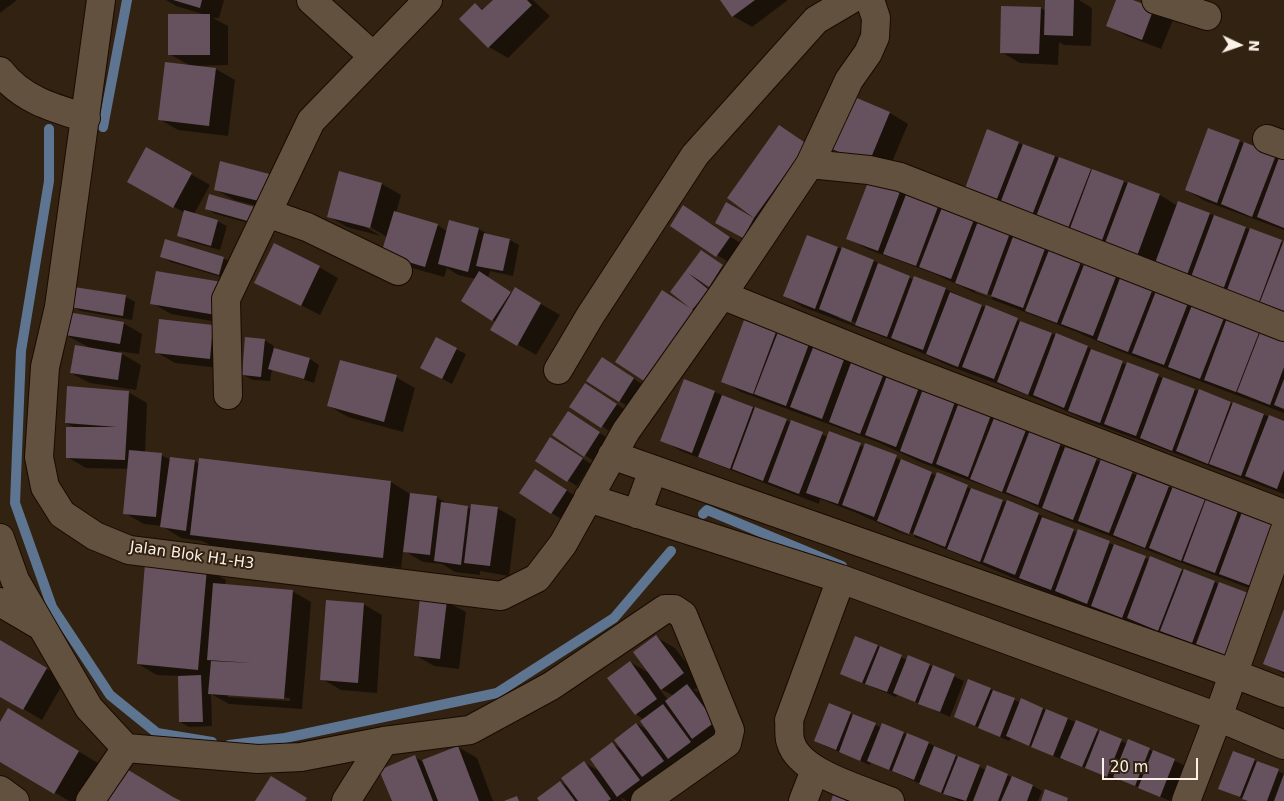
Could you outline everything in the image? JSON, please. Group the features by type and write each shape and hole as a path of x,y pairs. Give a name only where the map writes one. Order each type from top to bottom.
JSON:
{"street":[{"name":"Jalan Blok H1-H3","path":"101,0 59,307 45,367 39,457 46,487 62,514 94,536 129,550 501,596 537,578 563,544 626,431 722,295 810,164 849,80 868,53 876,37 876,18 870,0"},
{"path":"311,0 373,56"},
{"path":"228,395 226,299 311,120 428,0"},
{"path":"558,370 590,316 695,155 816,20 850,0"},
{"path":"1156,0 1207,16"},
{"path":"0,71 9,82 45,106 86,118"},
{"path":"810,164 869,170 900,178 1284,327"},
{"path":"267,213 307,227 398,271"},
{"path":"722,295 907,370 1284,514"},
{"path":"612,455 1231,677 1284,693"},
{"path":"637,514 653,470"},
{"path":"588,498 841,579 1220,713 1284,745"},
{"path":"1186,801 1220,713 1231,677 1284,532"},
{"path":"0,538 15,580 89,708 126,748 258,759 301,757 384,741 470,730 551,686 665,608 674,608 683,615 730,730 730,736 727,743 645,801"},
{"path":"841,579 789,720 790,744 802,759 815,770 890,801"},
{"path":"0,602 40,626"},
{"path":"346,801 384,741"},
{"path":"90,801 126,748"},
{"path":"803,801 815,770"},
{"path":"0,790 15,801"}],"building":[{"path":"173,0 202,0 200,8"},
{"path":"493,0 527,0 532,5 488,48 459,19 475,3 482,10"},
{"path":"720,0 755,0 732,17"},
{"path":"1045,0 1074,0 1073,36 1044,35"},
{"path":"1116,0 1133,0 1154,8 1142,40 1106,26"},
{"path":"1001,6 1041,7 1039,54 1000,53"},
{"path":"168,14 210,14 210,55 168,55"},
{"path":"165,62 216,68 209,126 158,120"},
{"path":"845,93 890,112 868,165 823,145"},
{"path":"779,125 807,144 754,218 727,198"},
{"path":"1208,128 1240,140 1217,203 1185,190"},
{"path":"987,129 1019,142 995,204 964,191"},
{"path":"1244,142 1276,155 1252,217 1221,204"},
{"path":"1023,144 1055,156 1031,218 999,206"},
{"path":"146,147 192,173 173,208 127,182"},
{"path":"1280,155 1284,157 1284,228 1257,217"},
{"path":"1059,157 1091,169 1067,231 1035,219"},
{"path":"220,161 273,175 267,203 214,190"},
{"path":"1092,169 1124,181 1101,243 1069,231"},
{"path":"339,171 382,183 370,228 327,217"},
{"path":"870,177 901,189 878,251 846,239"},
{"path":"1128,182 1160,194 1137,256 1105,243"},
{"path":"907,192 939,204 916,266 883,254"},
{"path":"209,194 262,209 258,224 205,209"},
{"path":"1178,201 1210,213 1187,275 1155,263"},
{"path":"726,202 754,218 743,238 715,223"},
{"path":"683,205 730,237 716,257 670,226"},
{"path":"943,205 975,217 951,279 919,267"},
{"path":"184,210 218,220 211,246 177,236"},
{"path":"394,211 438,224 425,267 381,254"},
{"path":"1214,215 1246,227 1223,290 1191,277"},
{"path":"449,220 479,228 468,272 438,264"},
{"path":"978,221 1010,233 987,295 955,283"},
{"path":"1250,228 1282,240 1259,302 1227,290"},
{"path":"484,233 510,239 503,271 476,266"},
{"path":"1014,234 1046,246 1023,308 991,296"},
{"path":"807,235 838,247 815,309 783,296"},
{"path":"165,239 224,257 219,275 160,257"},
{"path":"1284,240 1284,311 1260,302"},
{"path":"274,243 320,266 301,306 254,283"},
{"path":"842,247 874,260 851,322 819,309"},
{"path":"701,250 723,265 709,287 688,273 709,290 692,310 694,311 647,383 615,362 662,290 690,308 670,292"},
{"path":"1049,250 1081,262 1057,323 1025,311"},
{"path":"1085,262 1117,274 1093,336 1061,324"},
{"path":"878,263 910,276 887,337 855,325"},
{"path":"156,271 222,282 216,315 150,304"},
{"path":"479,271 511,292 492,321 461,301"},
{"path":"914,276 946,288 923,350 891,338"},
{"path":"1120,278 1152,291 1128,352 1097,340"},
{"path":"74,287 126,295 123,316 70,307"},
{"path":"515,287 541,303 517,346 490,330"},
{"path":"1156,291 1188,303 1164,365 1132,353"},
{"path":"950,292 982,305 958,367 926,354"},
{"path":"986,305 1018,318 994,379 962,367"},
{"path":"1192,305 1224,318 1200,379 1168,367"},
{"path":"68,312 124,322 120,344 65,335"},
{"path":"1227,318 1260,330 1236,392 1204,380"},
{"path":"159,319 213,325 210,359 155,353"},
{"path":"744,320 776,332 753,394 721,382"},
{"path":"1020,321 1052,333 1028,395 997,382"},
{"path":"1261,330 1284,339 1284,367 1270,405 1237,392"},
{"path":"778,332 809,344 786,406 754,394"},
{"path":"1056,333 1088,346 1064,408 1033,395"},
{"path":"245,337 265,339 261,377 242,375"},
{"path":"436,337 457,348 442,379 420,368"},
{"path":"75,345 122,353 118,380 70,373"},
{"path":"814,345 845,357 822,419 790,407"},
{"path":"274,348 310,358 304,379 268,369"},
{"path":"1091,349 1123,361 1100,423 1068,411"},
{"path":"602,357 634,378 619,402 586,381"},
{"path":"340,360 397,375 384,422 327,406"},
{"path":"852,360 884,373 860,434 829,422"},
{"path":"1127,362 1159,374 1136,436 1104,424"},
{"path":"888,373 920,385 896,447 865,435"},
{"path":"1163,377 1195,389 1172,451 1140,438"},
{"path":"684,379 715,391 692,453 660,441"},
{"path":"1284,379 1284,409 1274,405"},
{"path":"585,383 617,404 601,428 569,407"},
{"path":"67,386 129,391 125,460 66,458 66,427 117,427 65,423"},
{"path":"923,389 955,402 932,464 900,451"},
{"path":"1199,389 1231,402 1208,464 1176,451"},
{"path":"722,395 753,407 730,469 698,457"},
{"path":"959,402 991,415 968,477 936,464"},
{"path":"1233,402 1264,414 1241,476 1209,464"},
{"path":"755,407 787,419 763,481 732,469"},
{"path":"568,411 600,432 584,457 552,435"},
{"path":"1269,415 1284,421 1284,470 1277,489 1245,476"},
{"path":"994,418 1026,430 1002,492 970,479"},
{"path":"791,420 823,432 799,494 768,482"},
{"path":"1030,430 1061,443 1038,505 1006,492"},
{"path":"829,431 861,443 838,504 806,493"},
{"path":"550,437 583,458 567,482 535,461"},
{"path":"865,443 897,455 874,517 842,505"},
{"path":"1065,447 1097,458 1073,520 1042,508"},
{"path":"129,450 162,453 156,517 123,514"},
{"path":"170,457 195,460 186,531 160,527"},
{"path":"199,458 391,481 383,558 190,535"},
{"path":"901,459 932,472 909,534 877,521"},
{"path":"1101,459 1133,471 1109,533 1078,521"},
{"path":"535,469 567,490 551,514 519,493"},
{"path":"937,472 968,485 945,547 913,534"},
{"path":"1137,474 1169,486 1145,548 1113,535"},
{"path":"1173,486 1205,499 1181,561 1149,548"},
{"path":"971,488 1003,500 980,562 947,549"},
{"path":"410,493 437,496 430,555 403,552"},
{"path":"1206,499 1238,511 1215,573 1183,561"},
{"path":"1007,500 1039,513 1015,575 983,562"},
{"path":"441,502 468,506 461,565 434,561"},
{"path":"471,504 498,507 490,566 464,563"},
{"path":"1242,512 1274,524 1251,586 1219,574"},
{"path":"1042,517 1074,529 1051,590 1019,578"},
{"path":"1078,529 1110,541 1087,604 1055,591"},
{"path":"1114,544 1146,556 1122,618 1091,606"},
{"path":"1150,556 1182,569 1158,631 1127,618"},
{"path":"145,563 207,568 198,670 137,664"},
{"path":"1184,569 1215,581 1192,643 1160,631"},
{"path":"1219,582 1251,594 1228,656 1196,644"},
{"path":"213,583 293,590 284,699 208,694 211,661 253,663 207,660"},
{"path":"420,597 447,600 440,659 414,656"},
{"path":"326,600 364,603 358,683 320,680"},
{"path":"1284,609 1284,672 1263,664"},
{"path":"656,635 684,673 661,690 633,652"},
{"path":"855,636 878,645 862,683 840,674"},
{"path":"0,640 47,668 23,710 0,697"},
{"path":"880,646 902,655 887,692 865,684"},
{"path":"908,655 930,664 915,702 893,693"},
{"path":"630,661 657,699 635,715 607,678"},
{"path":"933,665 955,674 940,712 918,704"},
{"path":"201,675 203,722 179,722 178,676"},
{"path":"968,679 991,688 975,726 954,717"},
{"path":"687,684 715,722 692,739 665,701"},
{"path":"993,690 1015,698 1000,737 978,728"},
{"path":"1021,698 1043,708 1029,746 1006,736"},
{"path":"829,703 851,712 836,750 814,741"},
{"path":"663,704 691,742 668,759 640,721"},
{"path":"8,708 79,751 54,794 0,762 0,722"},
{"path":"1046,709 1068,718 1053,756 1031,747"},
{"path":"853,714 876,723 860,761 839,752"},
{"path":"1076,720 1098,729 1082,767 1060,758"},
{"path":"636,723 664,761 642,777 614,740"},
{"path":"882,723 904,732 889,770 867,761"},
{"path":"1100,730 1122,739 1107,777 1085,768"},
{"path":"907,733 929,742 914,780 892,771"},
{"path":"1128,739 1150,748 1135,786 1113,777"},
{"path":"612,742 640,780 617,797 590,759"},
{"path":"458,746 479,801 438,801 422,760"},
{"path":"934,746 956,755 941,793 919,784"},
{"path":"1153,750 1175,759 1160,797 1138,788"},
{"path":"1233,751 1255,759 1240,797 1218,789"},
{"path":"415,755 433,801 392,801 379,770"},
{"path":"958,756 980,765 966,801 943,794"},
{"path":"584,761 611,799 608,801 578,801 561,778"},
{"path":"1257,761 1279,769 1267,801 1248,801 1242,799"},
{"path":"987,765 1008,774 998,801 973,801"},
{"path":"125,768 173,797 181,801 105,801"},
{"path":"1284,774 1284,801 1274,801"},
{"path":"271,776 307,798 305,801 255,801"},
{"path":"1012,776 1033,785 1027,801 1001,801"},
{"path":"560,781 575,801 539,801 537,798"},
{"path":"1045,789 1068,798 1067,801 1041,801"},
{"path":"833,795 847,801 831,801"},
{"path":"517,796 519,801 504,801"}],"waterway":[{"path":"103,127 127,0"},
{"path":"49,129 49,181 21,351 15,503 52,607 110,695 157,733 212,742"},
{"path":"703,514 707,510 842,566"},
{"path":"229,745 285,738 497,693 614,618 671,551"}]}
